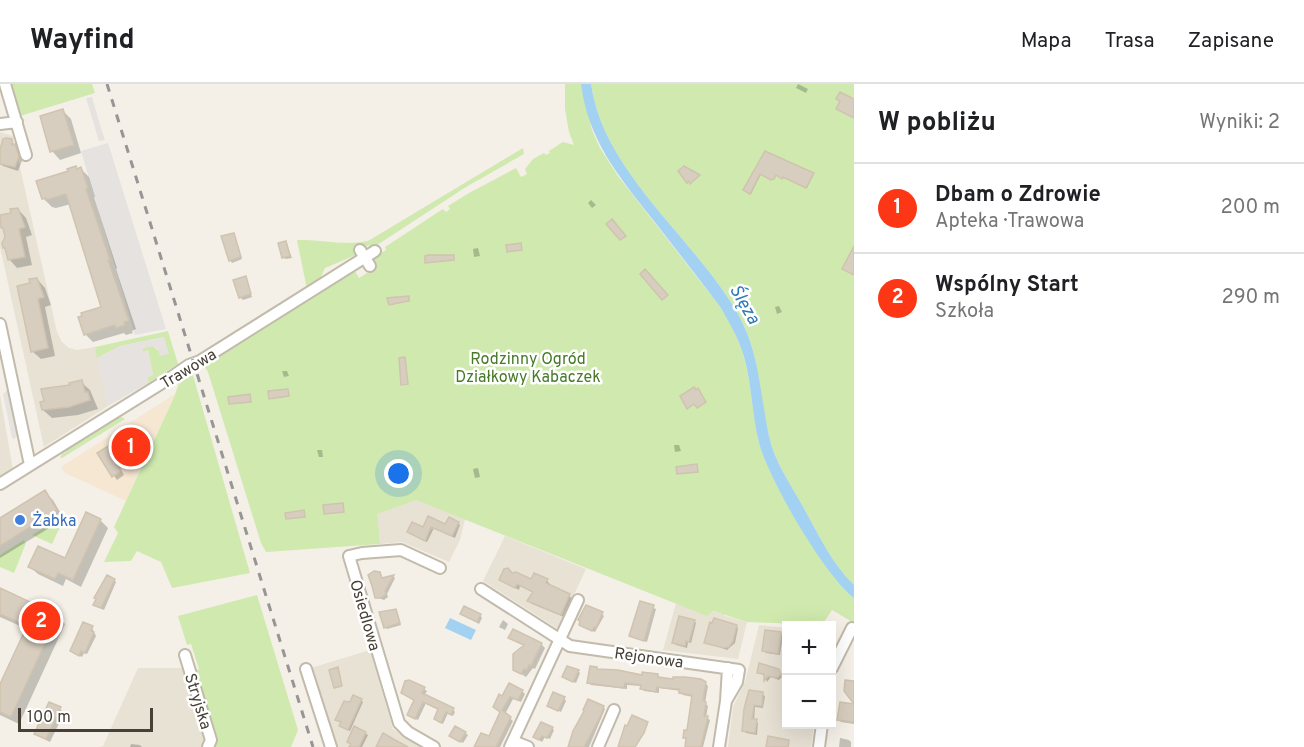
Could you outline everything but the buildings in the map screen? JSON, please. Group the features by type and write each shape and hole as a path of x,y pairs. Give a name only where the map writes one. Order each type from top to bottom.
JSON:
{"street":[{"path":"5,84 26,155"},
{"path":"0,124 17,122"},
{"name":"Trawowa","path":"0,484 189,365 200,361 306,296 375,251"},
{"path":"0,328 30,465"},
{"name":"Osiedlowa","path":"434,747 408,732 399,723 349,556 401,550 440,568"},
{"path":"481,589 560,640"},
{"path":"528,747 512,744 578,600"},
{"path":"836,658 852,628"},
{"name":"Rejonowa","path":"560,640 570,646 734,669 726,701 719,747"},
{"name":"Stryjska","path":"185,655 211,740 208,747"},
{"path":"306,669 331,747"},
{"path":"598,747 614,710"},
{"path":"819,747 821,729"}],"shaded area":[{"path":"92,97 105,140 99,141 86,98"},
{"path":"0,132 13,136 57,332 62,342 69,348 77,350 95,347 108,406 44,447 0,247"},
{"path":"108,143 166,329 135,335 81,151"},
{"path":"164,337 169,354 160,356 158,349 153,346 142,349 143,352 148,350 153,375 148,377 148,383 108,406 97,358 120,346"},
{"path":"8,389 18,435 14,439 3,394"},
{"path":"175,394 126,501 65,473 61,467"},
{"path":"0,395 13,470 0,479"},
{"path":"416,500 465,519 460,540 449,562 402,542 380,544 376,514"},
{"path":"505,536 586,569 558,629 483,581"},
{"path":"676,603 747,622 738,659 663,650"},
{"path":"759,625 782,628 782,729 813,729 811,747 728,747 733,707 745,682"},
{"path":"370,650 393,729 422,747 336,747 311,668"},
{"path":"138,668 183,668 207,744 205,747 99,747 103,746"}],"green space":[{"path":"9,84 92,84 95,93 20,116"},
{"name":"Rodzinny Ogród Działkowy Kabaczek","path":"565,84 581,84 592,130 600,148 618,176 721,308 730,323 744,359 763,456 798,524 828,568 854,598 854,623 832,610 825,621 782,621 782,623 747,622 713,611 707,616 416,500 377,514 380,544 266,552 261,543 208,372 203,364 353,268 359,278 375,268 370,260 372,256 380,250 383,252 386,250 385,247 443,209 446,212 450,209 448,206 469,193 516,168 521,177 527,174 525,169 533,159 544,153 546,155 550,153 549,151 563,142 574,145 565,109"},
{"path":"591,84 854,84 854,585 825,547 783,472 771,445 755,359 739,316 721,288 654,205 613,147 599,116"},
{"path":"523,148 524,154 466,187 371,249 369,245 358,251 358,254 325,268 319,281 307,289 297,240 349,243 368,241"},
{"path":"168,331 178,364 148,383 148,377 153,375 148,350 143,352 142,349 153,346 168,354 164,337 120,346 97,358 95,347"},
{"path":"192,372 250,573 172,588 161,562 137,551 131,561 104,562 118,533 114,527 175,395 180,379"},
{"path":"119,416 125,419 62,458 60,457 65,453 66,448"},
{"path":"66,514 52,544 32,535"},
{"path":"24,540 26,543 14,573 0,567 0,555"},
{"path":"257,595 298,730 291,747 213,747 216,739 195,671 199,669 191,644 187,645 178,616"}],"water":[{"path":"581,84 591,84 599,116 613,147 632,176 700,260 739,316 755,360 769,436 775,454 825,547 854,585 854,598 813,549 774,480 759,443 747,368 740,344 731,326 721,308 626,185 606,155 590,122"},
{"path":"450,618 476,630 471,640 445,628"}],"railway":[{"path":"107,84 313,747"}],"place":[{"name":"Dbam o Zdrowie","path":"131,447"},
{"name":"Żabka","path":"20,520"},
{"name":"Wspólny Start","path":"41,621"}],"water label":[{"name":"Ślęza","path":"745,304"}]}
